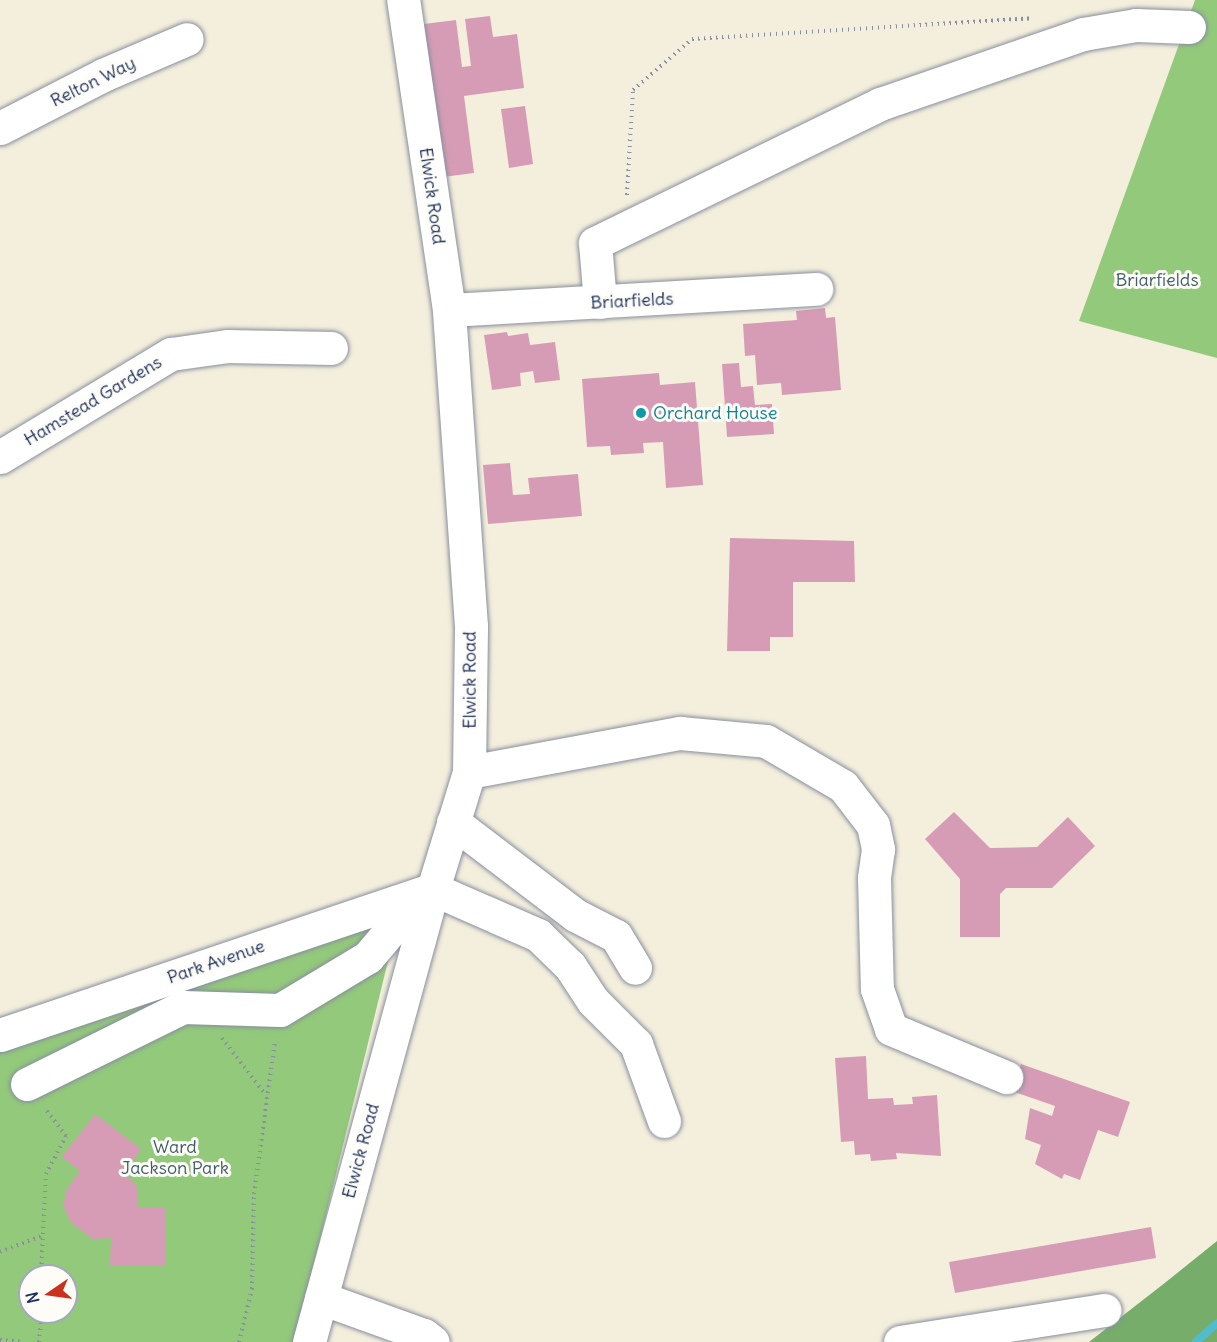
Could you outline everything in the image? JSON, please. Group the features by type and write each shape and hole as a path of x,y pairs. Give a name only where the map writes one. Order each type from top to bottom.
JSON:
{"street":[{"name":"Elwick Road","path":"309,1342 427,891 469,772 471,626 448,310 403,0"},
{"path":"600,302 595,243 880,104 1083,34 1136,25 1189,27"},
{"name":"Relton Way","path":"0,128 103,75 188,39"},
{"name":"Briarfields","path":"448,310 816,289"},
{"name":"Hamstead Gardens","path":"0,457 171,354 228,346 331,348"},
{"path":"469,772 680,733 766,741 843,786 873,825 878,849 874,878 877,989 891,1029 1006,1077"},
{"path":"453,822 575,915 616,936 635,968"},
{"path":"27,1084 183,1007 280,1010 368,957 427,891 538,935 570,966 593,1001 636,1044 664,1121"},
{"name":"Park Avenue","path":"0,1035 427,891"},
{"path":"321,1298 424,1335 433,1342"},
{"path":"900,1342 1105,1310"}],"path":[{"path":"626,228 633,90 692,39 1041,17"},
{"path":"198,1007 266,1094"},
{"path":"239,1342 252,1289 254,1194 266,1094 280,1010"},
{"path":"27,1084 66,1136 46,1174 40,1236 41,1264"},
{"path":"0,1251 40,1236"},
{"path":"39,1342 41,1324"},
{"path":"0,1340 21,1342"}],"green space":[{"name":"Briarfields","path":"1195,0 1217,0 1217,358 1079,321"},
{"name":"Ward Jackson Park","path":"399,916 295,1342 0,1342 0,1049"},
{"path":"1217,1241 1217,1342 1089,1342 1166,1282"}],"building":[{"path":"490,16 493,37 517,34 524,88 464,96 474,173 443,177 424,24 456,20 462,67 471,66 465,19"},
{"path":"525,106 533,164 509,168 501,109"},
{"path":"825,308 826,318 835,317 841,390 782,395 781,383 757,385 755,355 745,356 743,324 797,320 796,311"},
{"path":"507,332 508,336 528,333 530,345 555,342 560,380 535,383 533,371 520,373 521,386 492,390 484,335"},
{"path":"739,363 741,387 753,386 755,405 772,404 774,434 727,437 722,364"},
{"name":"Orchard House","path":"659,373 660,385 695,382 703,485 666,488 663,442 643,443 644,453 611,455 610,446 587,447 582,379"},
{"path":"510,463 513,495 530,494 528,478 578,474 582,516 488,524 483,465"},
{"path":"730,538 854,541 855,582 793,582 793,637 770,637 770,651 727,651"},
{"path":"954,812 990,848 1037,847 1068,817 1095,846 1052,888 1006,888 1000,894 1000,937 960,937 960,879 925,839"},
{"path":"866,1056 868,1099 893,1098 894,1105 913,1104 912,1097 937,1095 941,1156 896,1153 897,1159 871,1161 870,1154 855,1155 854,1141 841,1142 835,1058"},
{"path":"1021,1064 1130,1102 1118,1137 1098,1130 1080,1180 1064,1174 1062,1179 1035,1164 1041,1145 1025,1139 1030,1108 1052,1116 1055,1106 1012,1091"},
{"path":"95,1114 141,1149 125,1173 137,1187 138,1207 165,1208 166,1265 110,1266 111,1238 93,1239 71,1223 63,1205 67,1189 80,1171 62,1157"},
{"path":"1151,1227 1156,1258 955,1293 949,1262"}],"waterway":[{"path":"1196,1342 1217,1323"}],"place":[{"name":"Orchard House","path":"641,413"}]}
